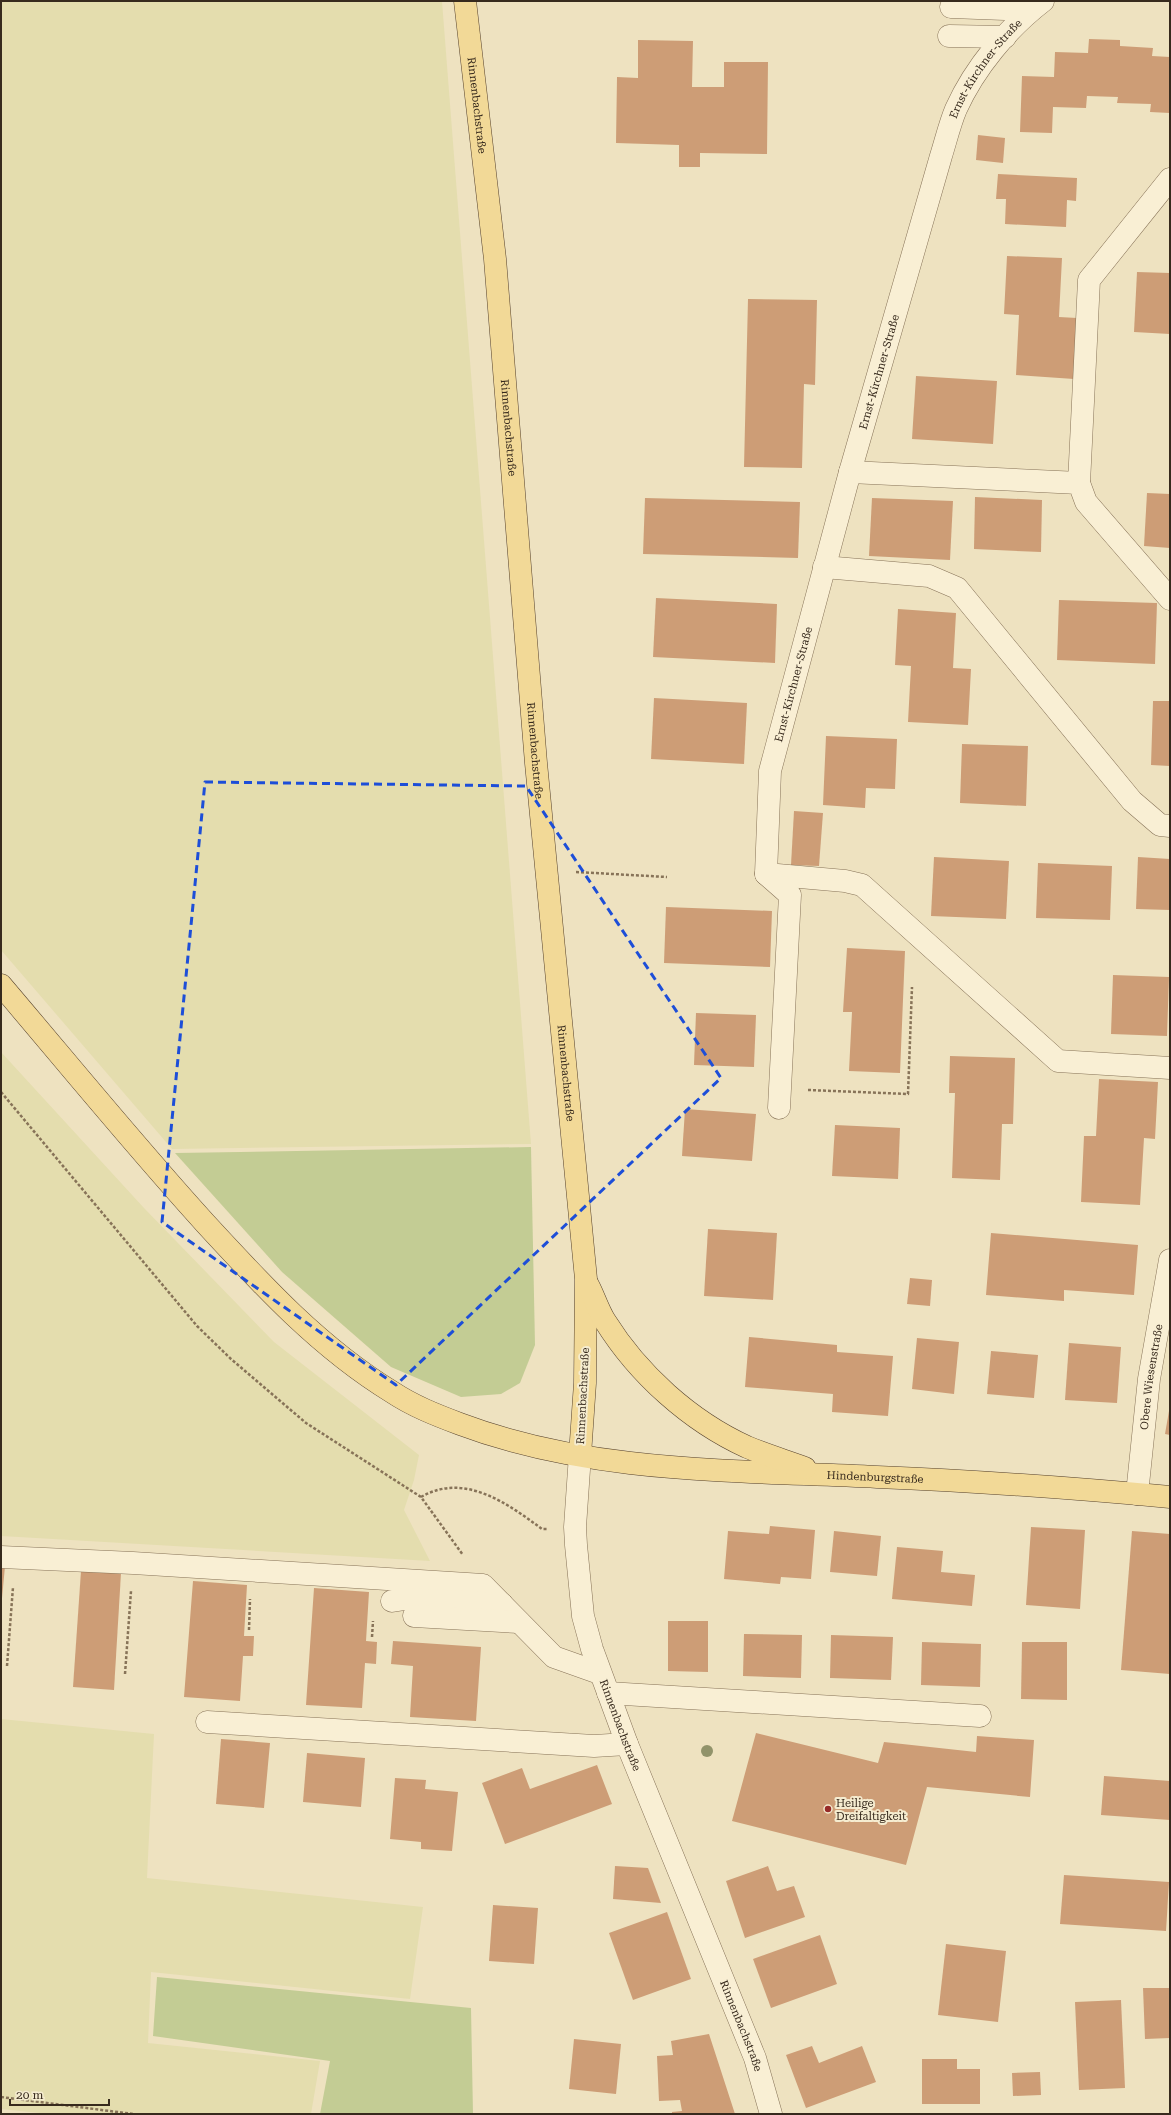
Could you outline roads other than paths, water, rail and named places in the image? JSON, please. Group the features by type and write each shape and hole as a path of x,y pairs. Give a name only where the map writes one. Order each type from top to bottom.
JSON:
{"main road":[{"name":"Rinnenbachstraße","path":"465,1 495,259 536,762 586,1279 585,1383 580,1455"},
{"name":"Hindenburgstraße","path":"1,985 168,1182 258,1282 281,1304 354,1366 391,1392 422,1409 500,1438 580,1455 662,1468 966,1482 1170,1497"},
{"path":"586,1279 609,1326 626,1350 663,1390 701,1420 747,1446 823,1475"}],"street":[{"path":"951,7 1037,5"},
{"name":"Ernst-Kirchner-Straße","path":"766,874 770,771 850,472 941,156 956,109 973,78 1005,37 1037,5"},
{"path":"949,36 1005,37"},
{"path":"1170,179 1089,280 1080,483 1086,502 1170,599"},
{"path":"850,472 1080,483"},
{"path":"824,567 929,576 957,588 1132,801 1160,825 1170,826"},
{"path":"766,874 850,881 862,885 1058,1062 1170,1068"},
{"path":"766,874 790,895 779,1099"},
{"name":"Obere Wiesenstraße","path":"1137,1494 1149,1379 1170,1260"},
{"name":"Rinnenbachstraße","path":"580,1455 575,1527 583,1616 599,1673 755,2058 771,2114"},
{"path":"8,1558 133,1563 483,1585 554,1658 599,1673"},
{"path":"392,1601 404,1599 502,1604"},
{"path":"414,1616 519,1622"},
{"path":"608,1693 980,1716"},
{"path":"207,1722 594,1746 627,1744"}],"place":[{"name":"Heilige Dreifaltigkeit","path":"828,1809"}]}
